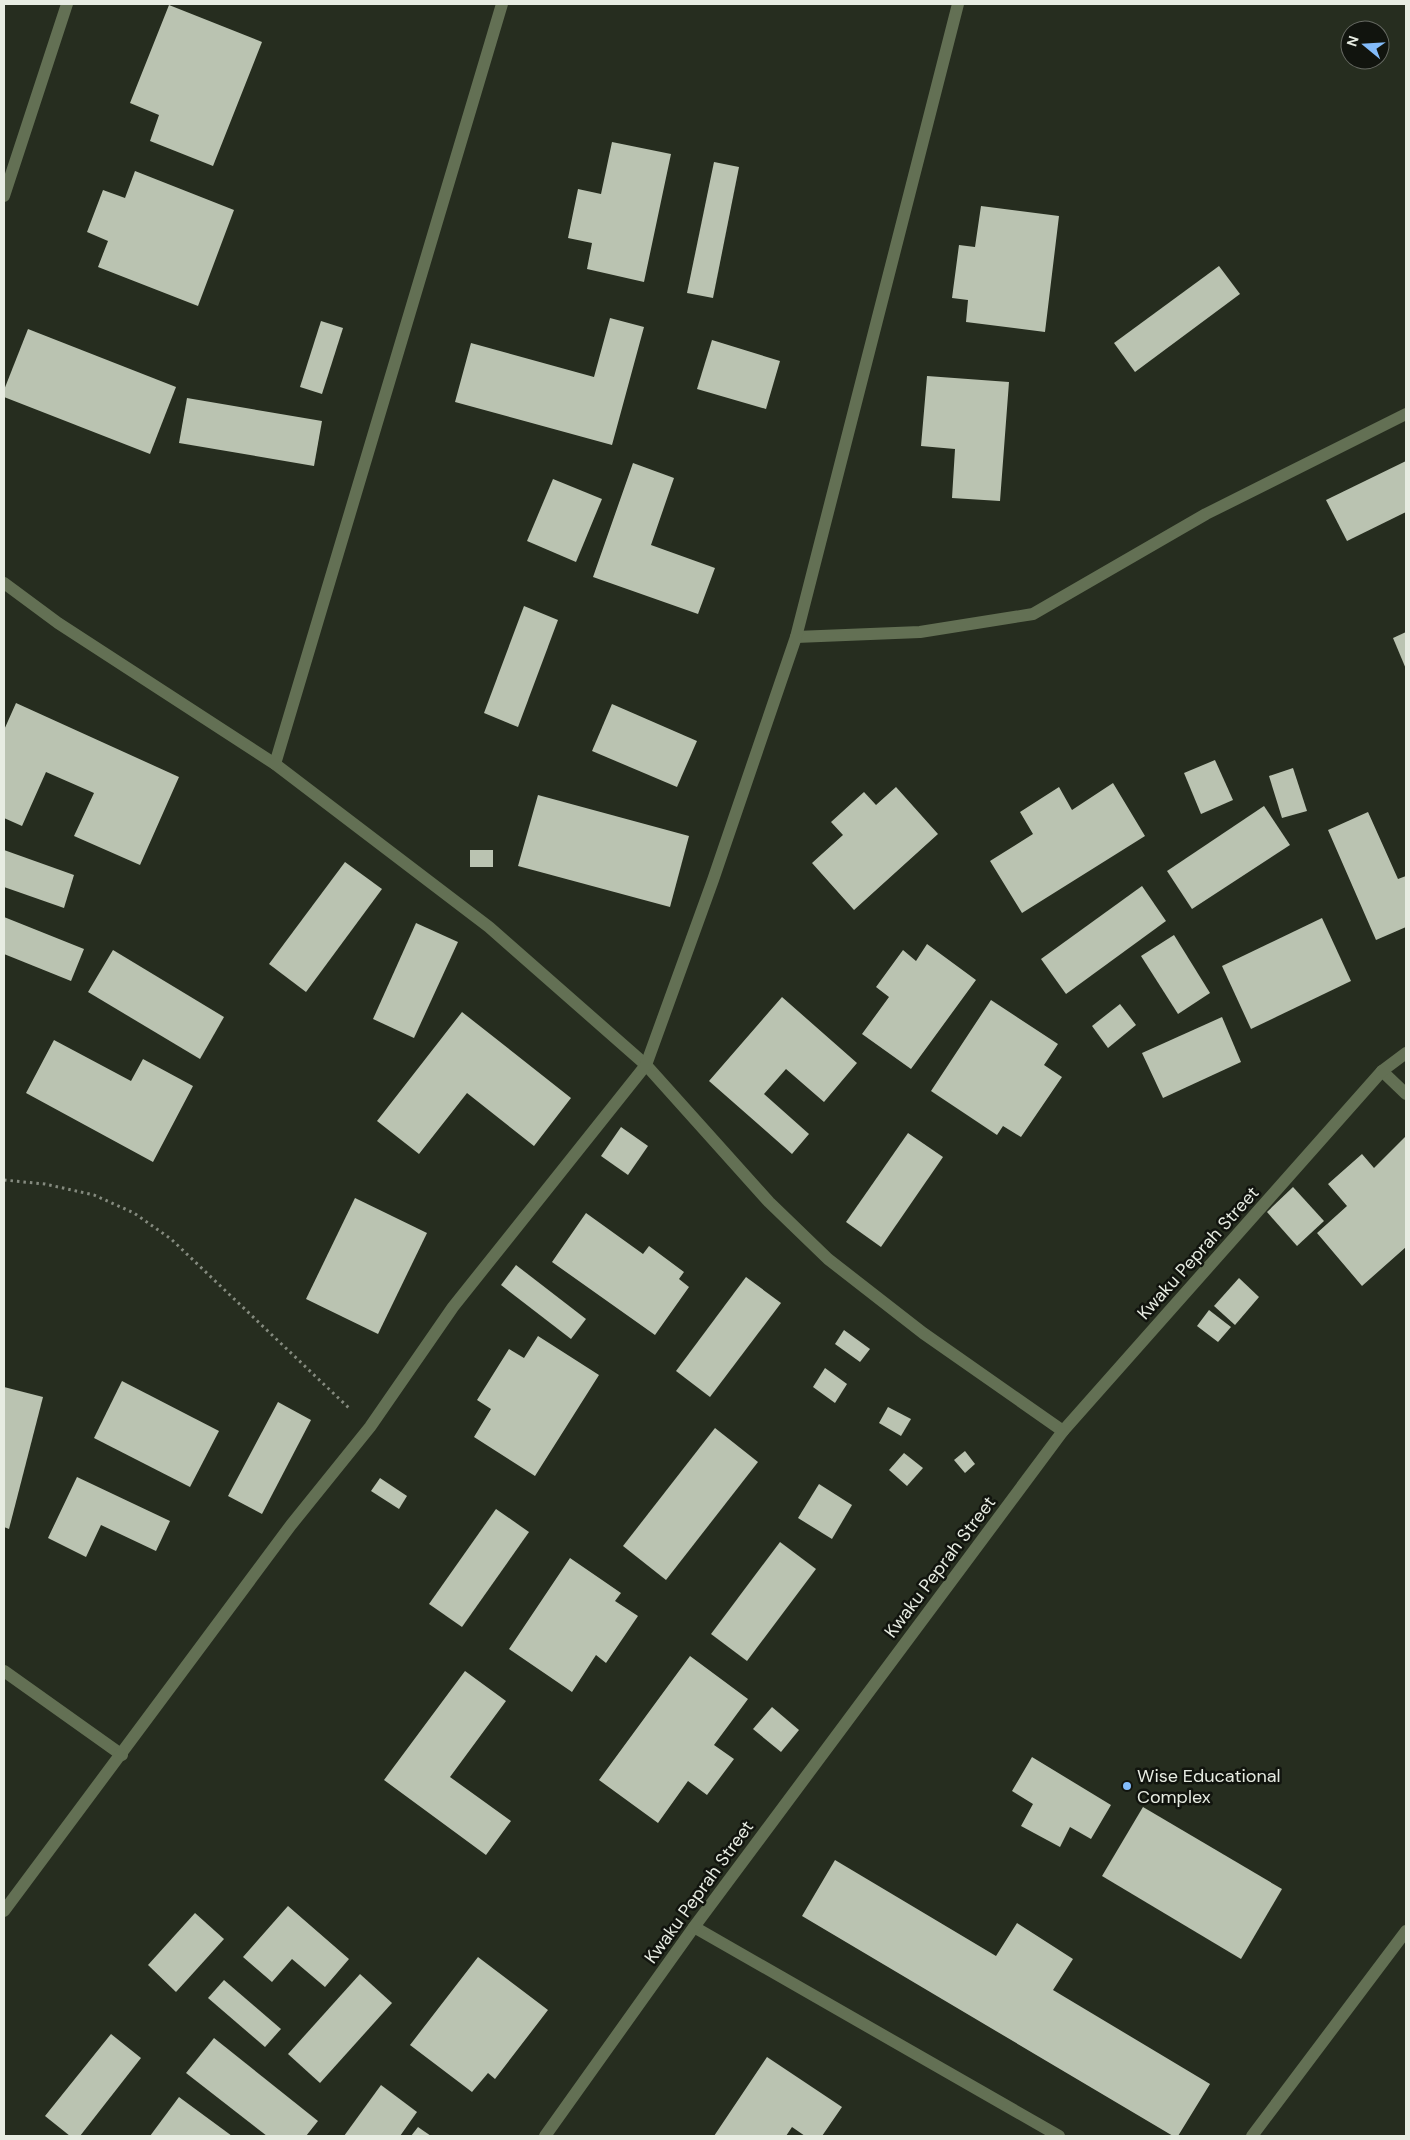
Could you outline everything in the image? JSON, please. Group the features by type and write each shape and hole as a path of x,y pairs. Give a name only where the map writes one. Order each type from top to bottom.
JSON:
{"street":[{"path":"4,196 67,4"},
{"path":"275,764 502,4"},
{"path":"4,1911 291,1525 370,1428 452,1307 646,1065 713,880 796,637 958,4"},
{"path":"796,637 920,632 1034,614 1206,514 1406,414"},
{"path":"4,583 58,622 275,764 489,927 646,1065 769,1202 828,1259 923,1334 1063,1431"},
{"name":"Kwaku Peprah Street","path":"545,2136 694,1927 1063,1431 1382,1071 1406,1053"},
{"path":"1382,1071 1406,1094"},
{"path":"4,1671 122,1754"},
{"path":"694,1927 1060,2136"},
{"path":"1252,2136 1406,1931"}],"path":[{"path":"4,1180 45,1184 94,1195 134,1213 171,1239 370,1428"}],"building":[{"path":"169,5 262,42 213,166 150,141 159,115 130,103"},
{"path":"612,142 671,154 644,282 587,269 592,243 568,238 578,189 601,194"},
{"path":"714,162 739,167 713,298 687,293"},
{"path":"135,171 234,210 198,306 98,267 108,241 87,232 103,190 125,198"},
{"path":"981,206 1059,216 1045,332 966,322 968,300 952,298 959,245 975,247"},
{"path":"1219,266 1240,294 1135,372 1114,343"},
{"path":"610,318 644,327 612,445 455,402 471,343 594,377"},
{"path":"321,321 343,328 322,394 300,387"},
{"path":"28,329 176,387 150,454 4,397 4,390"},
{"path":"712,340 780,361 766,409 697,389"},
{"path":"927,376 1009,382 1000,501 952,498 955,449 921,446"},
{"path":"187,398 322,421 314,466 179,443"},
{"path":"1406,461 1406,512 1347,541 1326,500"},
{"path":"633,463 674,478 651,545 715,568 698,614 593,577"},
{"path":"553,479 602,499 576,562 527,541"},
{"path":"524,606 558,620 518,727 484,713"},
{"path":"1406,632 1406,669 1393,638"},
{"path":"16,703 179,777 140,865 74,836 94,793 46,772 22,826 4,818 4,730"},
{"path":"612,704 697,741 677,787 592,751"},
{"path":"1215,760 1233,800 1201,814 1184,773"},
{"path":"1293,768 1307,811 1282,818 1269,776"},
{"path":"1113,783 1145,836 1022,913 990,861 1033,834 1020,812 1059,787 1072,810"},
{"path":"896,787 938,834 854,910 812,863 843,835 831,822 864,792 876,805"},
{"path":"538,795 689,836 670,907 518,866"},
{"path":"1264,806 1290,845 1192,909 1167,871"},
{"path":"1368,812 1398,879 1406,876 1406,927 1376,940 1328,830"},
{"path":"4,850 74,875 64,908 4,887"},
{"path":"470,850 493,850 493,867 470,867"},
{"path":"345,862 382,889 306,992 269,964"},
{"path":"1142,886 1166,921 1066,994 1041,959"},
{"path":"4,917 84,949 71,981 4,954"},
{"path":"1322,918 1351,981 1251,1029 1222,966"},
{"path":"416,923 458,942 414,1038 373,1019"},
{"path":"1174,935 1210,993 1178,1014 1141,956"},
{"path":"927,944 976,980 911,1069 862,1034 889,997 876,987 903,950 916,961"},
{"path":"113,950 224,1017 200,1059 88,992"},
{"path":"782,997 857,1063 824,1102 786,1069 764,1094 809,1134 792,1154 709,1081"},
{"path":"991,1000 1058,1044 1044,1065 1062,1077 1021,1137 1003,1126 997,1135 931,1091"},
{"path":"1120,1004 1136,1025 1108,1048 1092,1026"},
{"path":"462,1012 571,1098 534,1146 467,1093 419,1154 377,1121"},
{"path":"1222,1017 1241,1062 1163,1098 1142,1053"},
{"path":"54,1040 131,1081 143,1059 193,1086 153,1162 26,1093"},
{"path":"621,1127 648,1146 628,1175 601,1156"},
{"path":"908,1133 943,1157 881,1247 846,1222"},
{"path":"1406,1136 1406,1247 1362,1286 1317,1233 1347,1206 1328,1184 1362,1154 1374,1168"},
{"path":"1293,1187 1324,1221 1297,1246 1267,1212"},
{"path":"355,1198 427,1233 378,1334 306,1299"},
{"path":"586,1213 643,1254 649,1246 684,1272 679,1279 689,1287 655,1335 552,1262"},
{"path":"516,1265 586,1319 571,1339 501,1285"},
{"path":"746,1277 781,1303 710,1397 676,1371"},
{"path":"1239,1278 1259,1297 1235,1325 1214,1306"},
{"path":"1209,1310 1231,1327 1218,1342 1197,1326"},
{"path":"844,1330 870,1349 860,1362 835,1344"},
{"path":"538,1336 599,1375 535,1476 474,1437 491,1409 477,1400 509,1349 524,1358"},
{"path":"825,1368 847,1384 835,1403 813,1387"},
{"path":"122,1381 219,1431 190,1487 94,1438"},
{"path":"4,1387 43,1397 9,1529 4,1527"},
{"path":"278,1402 311,1420 262,1514 228,1496"},
{"path":"888,1407 911,1419 901,1436 879,1423"},
{"path":"715,1428 758,1462 666,1580 623,1546"},
{"path":"965,1451 975,1464 965,1473 954,1460"},
{"path":"904,1453 923,1468 907,1486 889,1470"},
{"path":"77,1477 170,1521 156,1551 101,1525 86,1557 48,1538"},
{"path":"380,1478 407,1496 399,1509 371,1491"},
{"path":"819,1484 852,1505 832,1539 798,1518"},
{"path":"496,1509 529,1532 462,1627 429,1604"},
{"path":"780,1542 816,1569 747,1661 711,1634"},
{"path":"570,1558 621,1593 615,1601 638,1616 606,1663 596,1655 572,1692 509,1649"},
{"path":"690,1656 748,1699 714,1745 734,1759 707,1795 688,1781 658,1823 599,1780"},
{"path":"465,1671 506,1701 450,1777 511,1821 486,1855 384,1780"},
{"path":"772,1707 799,1730 781,1752 753,1729"},
{"path":"1032,1757 1111,1805 1091,1839 1070,1827 1060,1847 1021,1826 1033,1804 1012,1791"},
{"path":"1143,1807 1282,1889 1241,1959 1102,1876"},
{"path":"835,1860 996,1956 1017,1923 1073,1959 1053,1990 1210,2084 1178,2136 1173,2136 802,1916"},
{"path":"288,1906 349,1959 325,1987 292,1959 272,1982 243,1957"},
{"path":"195,1913 224,1939 176,1992 148,1965"},
{"path":"478,1957 548,2010 495,2079 488,2073 472,2092 410,2045"},
{"path":"360,1974 392,2003 320,2083 288,2054"},
{"path":"224,1980 281,2029 265,2047 208,1998"},
{"path":"111,2034 141,2058 80,2136 70,2136 45,2116"},
{"path":"214,2038 318,2121 306,2136 267,2136 186,2073"},
{"path":"767,2057 842,2107 822,2136 805,2136 792,2127 786,2136 714,2136"},
{"path":"381,2085 417,2112 400,2136 344,2136"},
{"path":"179,2097 232,2136 150,2136"},
{"path":"418,2127 431,2136 411,2136"}],"place":[{"name":"Wise Educational Complex","path":"1127,1786"}]}
